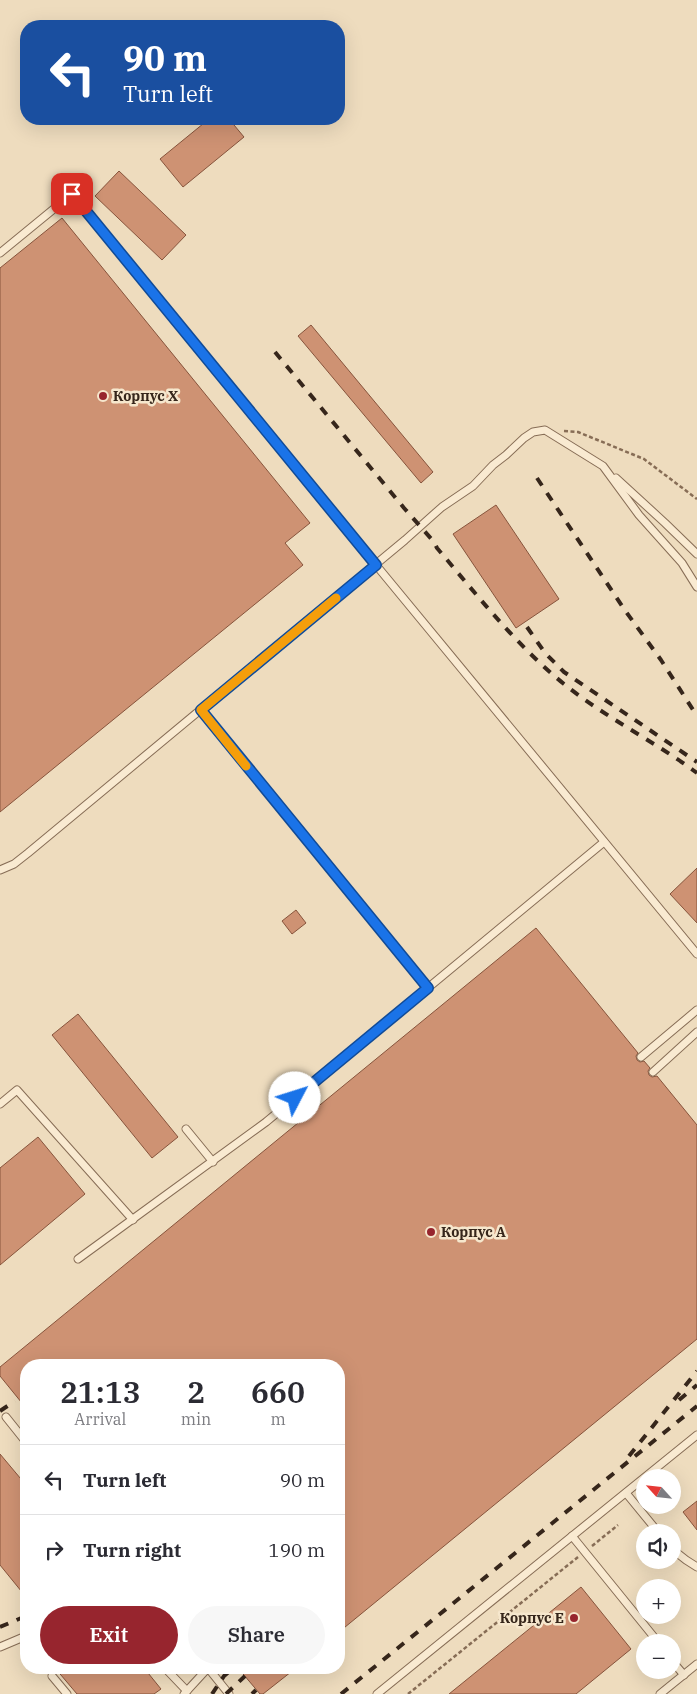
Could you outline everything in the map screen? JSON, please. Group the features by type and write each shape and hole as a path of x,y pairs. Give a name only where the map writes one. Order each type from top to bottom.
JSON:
{"lane":[{"path":"0,253 72,194 697,954"},
{"path":"0,870 14,864 28,854 376,565 442,507 473,486 492,465 533,432 545,430 602,466 666,523 697,554"},
{"path":"602,466 639,514 682,563 697,587"},
{"path":"201,710 428,988"},
{"path":"78,1259 266,1122 604,842"},
{"path":"641,1057 697,1010"},
{"path":"653,1072 697,1032"},
{"path":"0,1104 17,1090 133,1220"},
{"path":"186,1129 213,1162"},
{"path":"6,1416 20,1434"},
{"path":"377,1694 697,1435"},
{"path":"626,1493 651,1524"},
{"path":"572,1536 652,1634"},
{"path":"681,1556 697,1567"},
{"path":"0,1647 20,1639"},
{"path":"660,1694 697,1664"},
{"path":"681,1672 684,1675"},
{"path":"170,1674 185,1693 202,1674"},
{"path":"213,1674 229,1694"},
{"path":"52,1676 67,1694"}],"path":[{"path":"545,430 578,432 644,459 697,499"},
{"path":"408,1694 618,1525"}],"building":[{"path":"202,125 234,125 244,137 183,187 160,159"},
{"path":"119,171 186,235 162,260 95,196"},
{"name":"Корпус Х","path":"62,218 310,523 285,543 303,565 0,812 0,268"},
{"path":"311,325 433,472 421,483 298,336"},
{"path":"496,505 559,599 516,628 453,534"},
{"path":"697,868 697,923 670,894"},
{"path":"296,910 306,923 292,934 282,921"},
{"name":"Корпус А","path":"536,928 638,1053 636,1056 637,1060 640,1062 644,1061 650,1068 648,1071 649,1075 652,1077 657,1076 697,1125 697,1339 345,1627 345,1359 20,1359 20,1401 0,1376 0,1367"},
{"path":"78,1014 178,1137 152,1158 52,1035"},
{"path":"38,1137 85,1194 0,1265 0,1168"},
{"path":"0,1454 20,1478 20,1590 0,1565"},
{"path":"697,1501 697,1530 683,1512"},
{"name":"Корпус Е","path":"581,1587 631,1649 576,1694 449,1694"},
{"path":"60,1674 149,1674 161,1689 154,1694 77,1694"},
{"path":"243,1674 288,1674 263,1694 260,1694"}],"railway":[{"path":"275,352 467,584 546,669 613,719 664,750 697,773"},
{"path":"537,478 697,716"},
{"path":"527,627 545,653 564,672 697,762"},
{"path":"629,1456 697,1371"},
{"path":"679,1400 697,1385"},
{"path":"0,1411 15,1401"},
{"path":"341,1694 697,1406"},
{"path":"0,1627 20,1619"},
{"path":"212,1694 226,1674"},
{"path":"226,1694 245,1676"},
{"path":"252,1694 256,1690"}],"slow traffic":[{"path":"246,766 201,710 336,598"}],"place":[{"name":"Корпус Х","path":"103,396"},
{"name":"Корпус А","path":"431,1232"},
{"name":"Корпус Е","path":"574,1618"}],"route":[{"path":"72,194 376,565 201,710 428,988 295,1098"}]}
